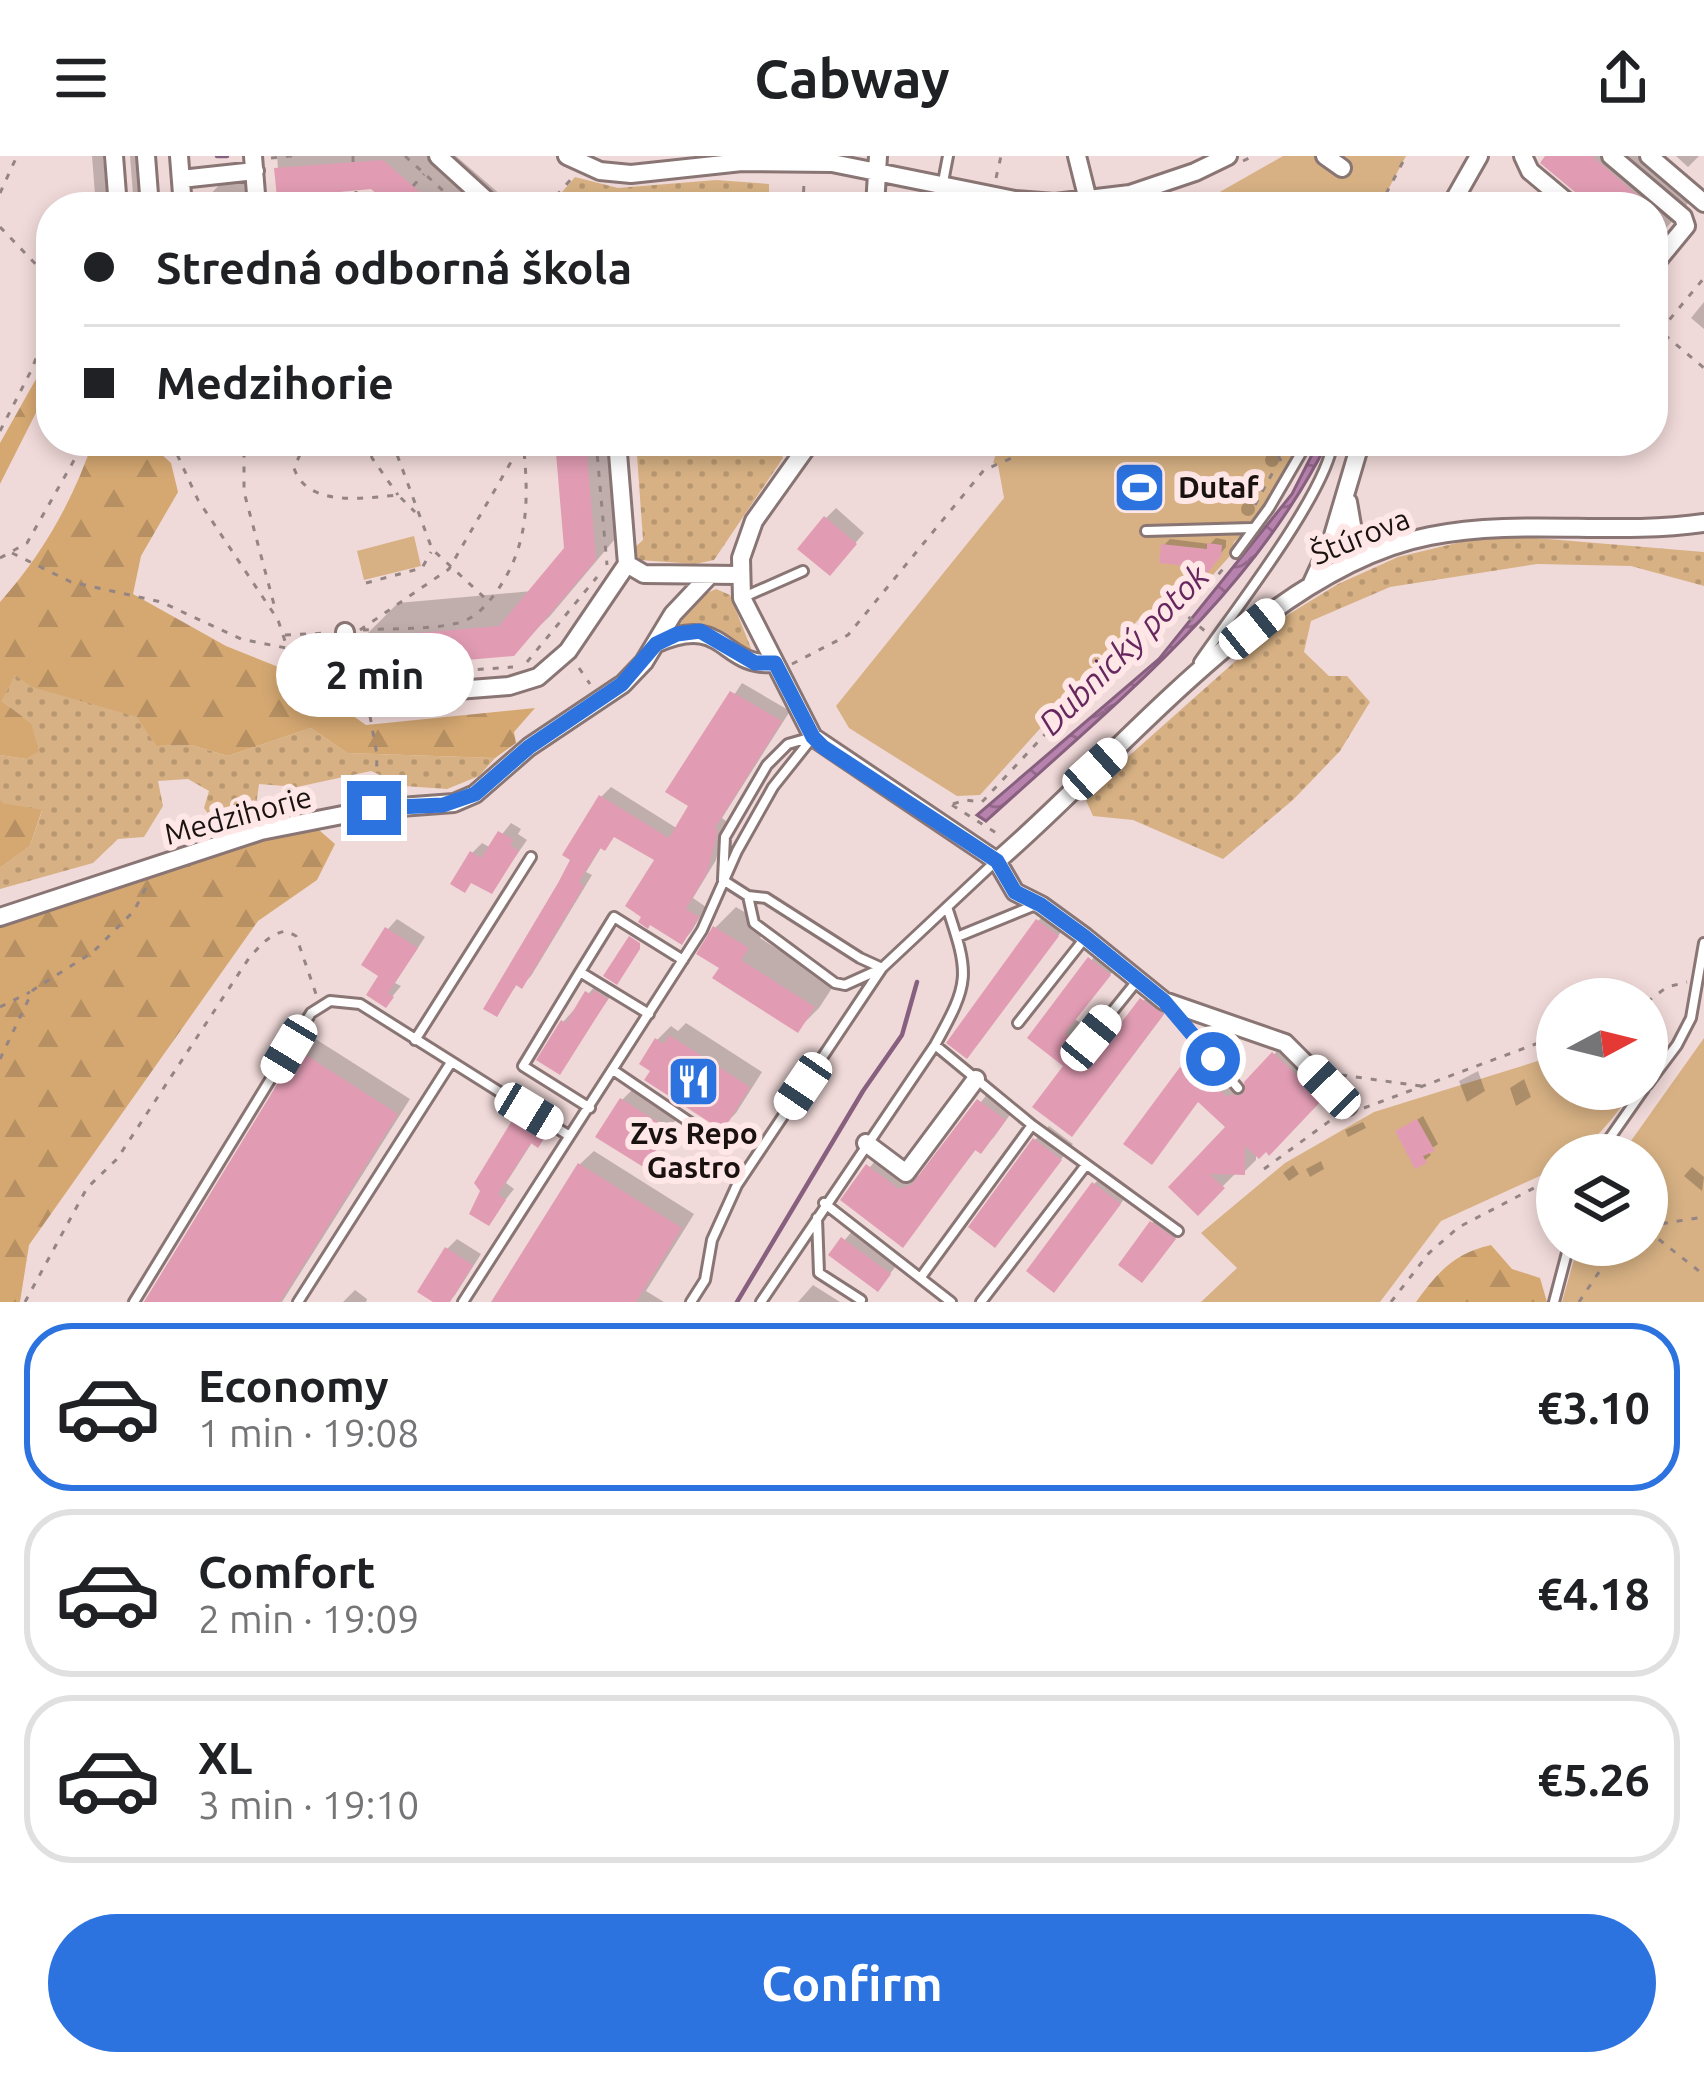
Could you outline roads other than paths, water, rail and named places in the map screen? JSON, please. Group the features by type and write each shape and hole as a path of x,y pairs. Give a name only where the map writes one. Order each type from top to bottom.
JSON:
{"street":[{"path":"114,156 117,192"},
{"path":"146,156 149,192"},
{"path":"179,156 182,192"},
{"path":"438,156 478,192"},
{"path":"567,156 600,171 631,174 717,160 878,163 978,192"},
{"path":"1077,156 1086,192"},
{"path":"1134,192 1193,164 1228,156"},
{"path":"1325,156 1342,168"},
{"path":"1459,192 1480,156"},
{"path":"1523,156 1530,171 1555,192"},
{"path":"1611,156 1653,192"},
{"path":"1649,156 1704,203"},
{"path":"181,179 259,162 258,192"},
{"path":"1668,204 1686,226 1668,248"},
{"path":"352,631 350,679 367,697 509,686 538,676 568,651 627,565 618,456"},
{"path":"796,456 754,520 739,575 742,598 782,664 813,737 997,861 1015,892 1085,937 1164,1001 1285,1043 1348,1106"},
{"path":"1312,584 1357,456"},
{"path":"1347,495 1354,537 1376,551 1387,549"},
{"name":"Štúrova","path":"997,861 1181,688 1312,584 1387,549 1426,537 1499,527 1646,528 1704,523"},
{"path":"627,565 644,574 739,575"},
{"name":"Medzihorie","path":"0,917 261,831 374,808 443,805 475,794 529,747 622,684 656,644 673,614 709,576"},
{"path":"656,644 677,634 700,631 755,663 782,664"},
{"path":"866,1143 906,1173 976,1079"}],"lane":[{"path":"942,184 948,156"},
{"path":"1236,553 1299,456"},
{"path":"1181,688 1294,524 1328,456"},
{"path":"1146,531 1254,528"},
{"path":"742,598 803,571"},
{"path":"723,880 725,837 767,765 788,744 813,737"},
{"path":"463,1302 702,930 773,787 813,737"},
{"path":"415,1040 531,857"},
{"name":"Štúrova","path":"692,1302 705,1280 712,1240 737,1185 882,968 997,861"},
{"path":"723,880 748,896 766,898 882,968"},
{"path":"748,896 754,923 835,983 845,986 882,968"},
{"path":"957,937 1041,905"},
{"path":"761,1302 934,1046 965,985 964,960 947,907"},
{"path":"590,1108 523,1066 614,916 683,959"},
{"path":"1018,1023 1085,937"},
{"path":"1668,1058 1691,1018 1704,943"},
{"path":"580,972 649,1013"},
{"path":"1091,1038 1138,980"},
{"path":"134,1302 310,1013 330,1000 360,1004 568,1135"},
{"path":"1164,1001 1238,1088"},
{"path":"934,1046 1086,1166 1178,1231"},
{"path":"298,1302 450,1064"},
{"path":"614,1070 716,1140"},
{"path":"921,1277 1032,1125"},
{"path":"981,1302 1086,1166"},
{"path":"824,1203 951,1302"},
{"path":"817,1216 819,1274 861,1300"},
{"path":"1554,1302 1563,1266"}],"water":[{"path":"1311,456 1319,456 1260,550 1175,646 986,821 977,815 1159,659 1292,494"}],"waterway":[{"path":"217,156 227,156"},
{"name":"Dubnický potok","path":"737,1302 863,1091 902,1035 917,982"}],"place":[{"name":"Dutaf","path":"1139,487"},
{"name":"Zvs Repo Gastro","path":"694,1081"}]}
